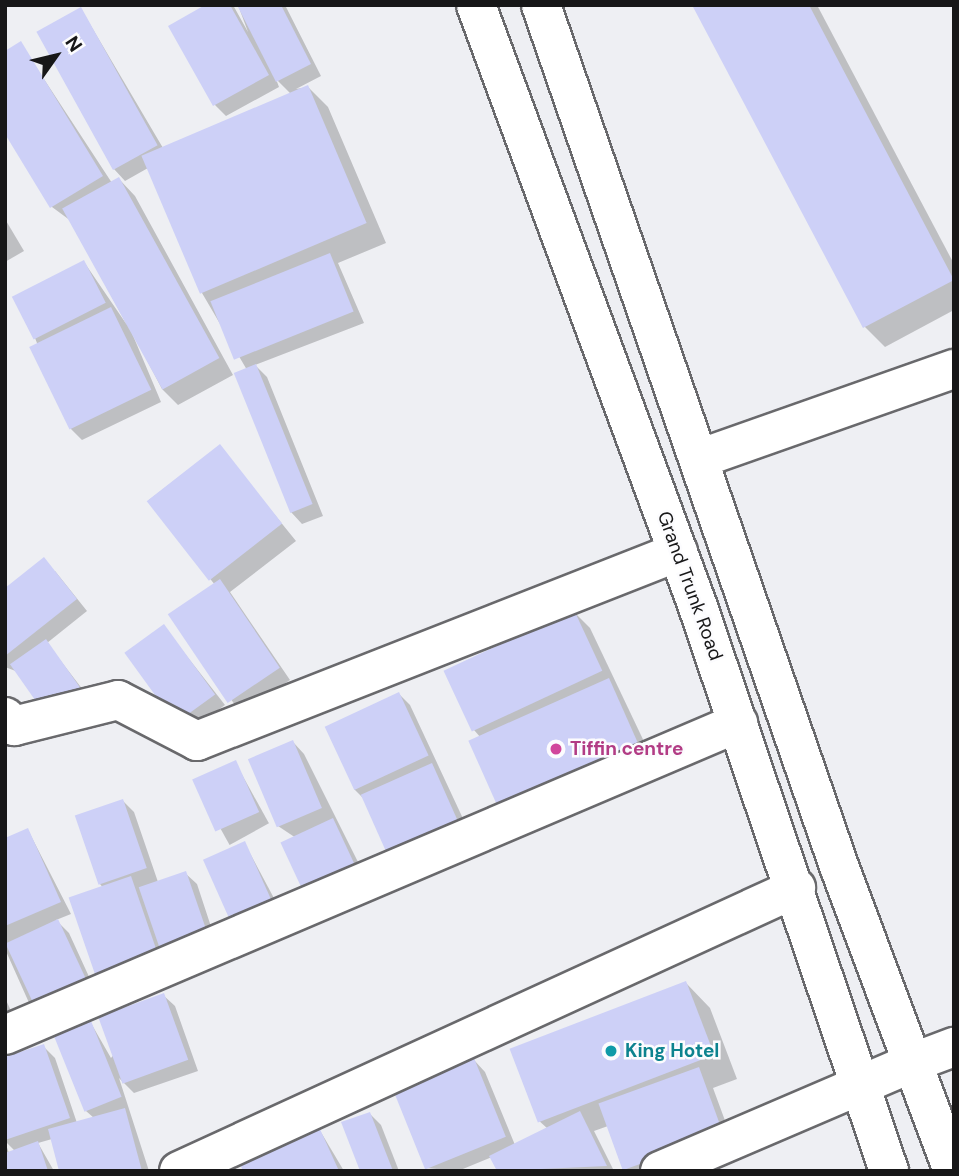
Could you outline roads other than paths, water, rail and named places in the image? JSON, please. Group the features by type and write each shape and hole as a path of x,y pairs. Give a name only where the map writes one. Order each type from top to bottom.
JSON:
{"street":[{"name":"Grand Trunk Road","path":"476,5 678,552 796,888 889,1171"},
{"path":"541,5 701,458 839,866 953,1171"},
{"path":"701,458 954,369"},
{"path":"5,717 14,726 118,700 197,741 678,552"},
{"path":"5,1035 738,723"},
{"path":"179,1171 226,1162 796,888"},
{"path":"660,1171 914,1062 954,1048"}],"place":[{"name":"Tiffin centre","path":"556,749"},
{"name":"King Hotel","path":"611,1051"}]}
